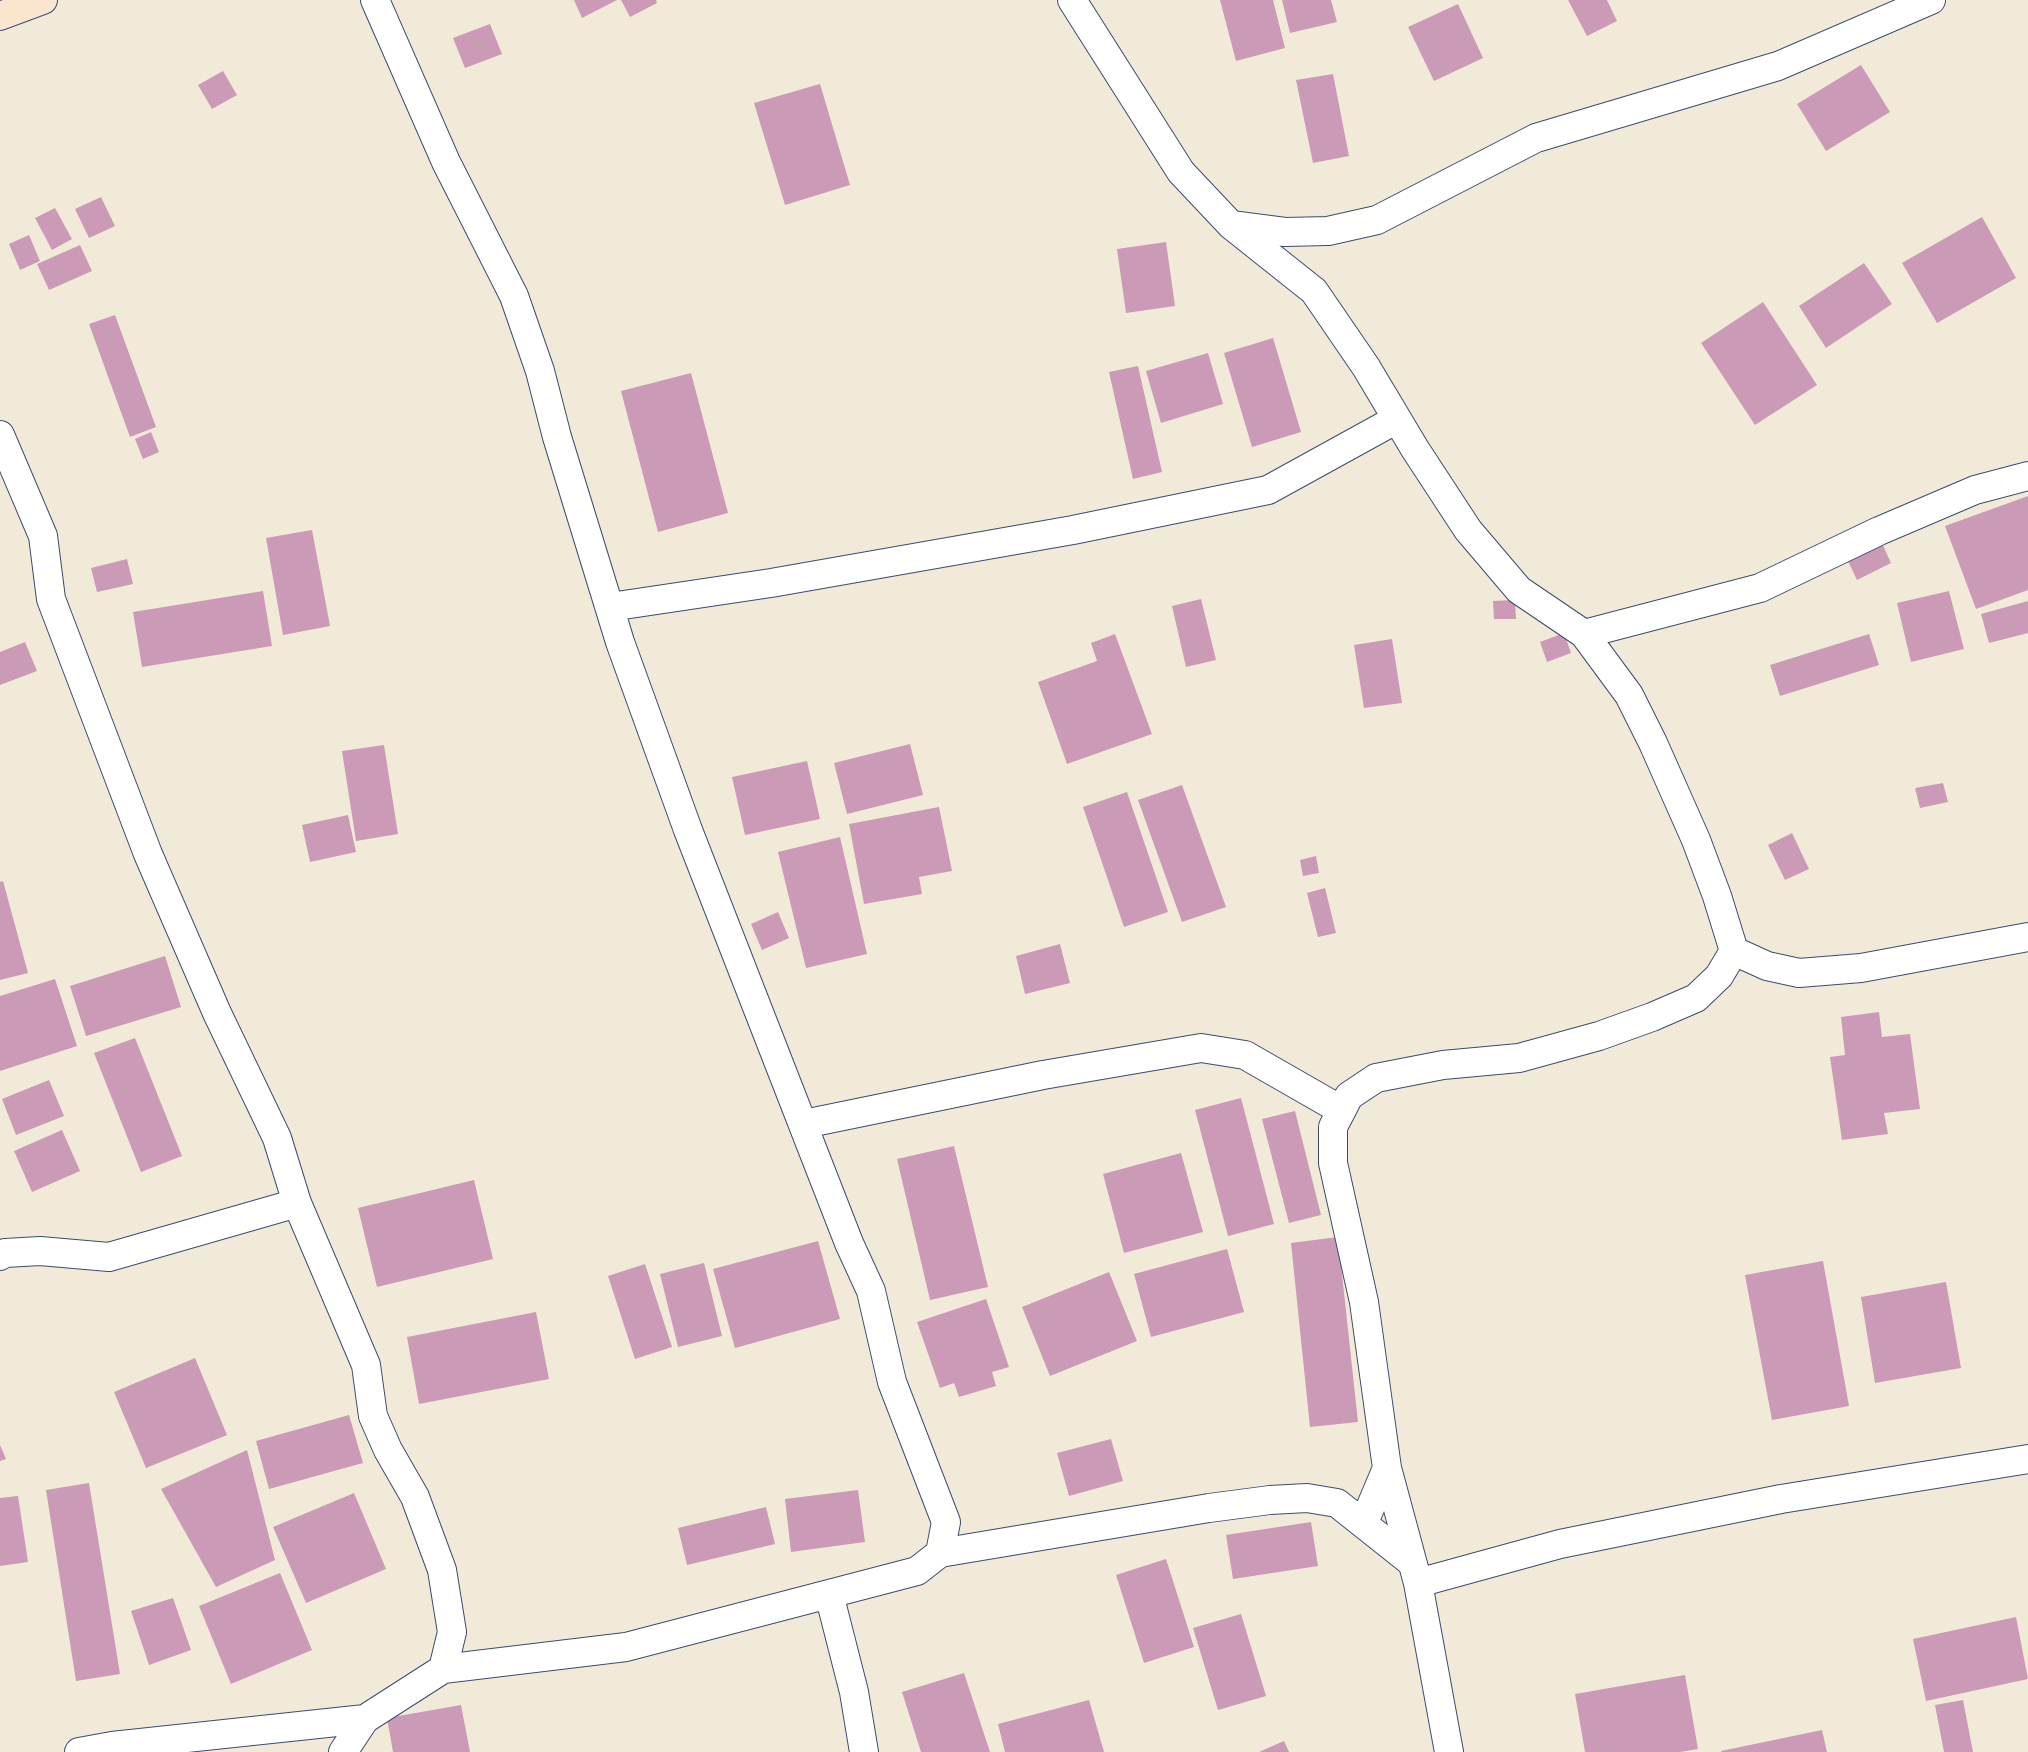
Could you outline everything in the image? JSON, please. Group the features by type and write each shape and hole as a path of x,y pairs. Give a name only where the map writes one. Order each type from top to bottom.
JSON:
{"main road":[{"path":"0,16 43,0"}],"street":[{"path":"375,0 446,162 514,296 540,371 557,437 620,642 688,830 849,1243 870,1291 892,1382 946,1522 940,1553"},
{"path":"1072,0 1181,172 1231,225 1314,291 1366,367 1468,530 1519,590 1584,634 1629,695 1653,743 1710,877 1734,951 1768,966 1799,973 1861,968 2028,937"},
{"path":"1231,225 1285,232 1328,231 1377,220 1536,138 1778,66 1931,0"},
{"path":"610,607 771,583 1064,532 1268,490 1397,419"},
{"path":"0,435 43,536 51,599 148,854 217,1013 277,1138 297,1203 366,1365 373,1416 388,1450 415,1497 442,1570 452,1632 443,1669"},
{"path":"1584,634 1760,588 1879,531 1975,490 2028,476"},
{"path":"1449,1752 1414,1572 1387,1468 1364,1302 1332,1163 1332,1127 1349,1096 1376,1078 1444,1065 1518,1058 1599,1036 1652,1017 1696,998 1719,976 1734,951"},
{"path":"804,1124 1043,1075 1201,1048 1245,1054 1286,1076 1341,1110"},
{"path":"0,1256 5,1253 40,1251 109,1257 297,1203"},
{"path":"1414,1572 1781,1499 2028,1459"},
{"path":"1355,1516 1368,1513 1387,1468"},
{"path":"343,1752 365,1719 443,1669 626,1647 916,1571 940,1553 1115,1523 1270,1500 1307,1498 1337,1503 1355,1516 1414,1572"},
{"path":"829,1594 854,1692 864,1752"},
{"path":"79,1752 112,1746 365,1719"}],"building":[{"path":"574,0 617,0 582,18"},
{"path":"621,0 656,0 657,3 630,17"},
{"path":"1220,0 1273,0 1285,48 1236,61"},
{"path":"1282,0 1331,0 1337,22 1290,33"},
{"path":"1568,0 1607,0 1617,21 1587,36"},
{"path":"1458,4 1483,58 1434,81 1408,27"},
{"path":"490,24 502,54 465,68 453,38"},
{"path":"1861,65 1890,112 1826,151 1797,104"},
{"path":"223,71 237,95 212,109 198,85"},
{"path":"1333,74 1349,156 1313,163 1296,80"},
{"path":"820,84 850,185 785,205 754,103"},
{"path":"101,197 115,226 89,238 75,209"},
{"path":"55,208 72,239 52,250 35,218"},
{"path":"1982,217 2016,278 1937,323 1902,263"},
{"path":"29,235 40,261 20,270 9,244"},
{"path":"1166,242 1175,306 1126,313 1117,249"},
{"path":"80,245 92,271 49,290 37,264"},
{"path":"1864,263 1892,304 1826,348 1799,306"},
{"path":"1763,302 1817,385 1755,425 1701,343"},
{"path":"115,315 156,427 130,437 89,324"},
{"path":"1273,338 1301,432 1252,447 1224,353"},
{"path":"1208,353 1223,404 1161,423 1146,371"},
{"path":"1138,366 1162,472 1133,479 1109,372"},
{"path":"691,373 728,513 658,532 621,391"},
{"path":"151,432 159,452 143,459 135,439"},
{"path":"2028,496 2028,590 1976,609 1945,526"},
{"path":"312,530 330,626 283,635 266,538"},
{"path":"1882,543 1891,563 1857,580 1847,559"},
{"path":"127,559 133,584 97,592 91,568"},
{"path":"263,591 272,646 142,667 133,612"},
{"path":"1949,591 1964,649 1911,662 1897,603"},
{"path":"1201,599 1216,660 1186,667 1172,606"},
{"path":"1515,600 1516,619 1494,619 1493,601"},
{"path":"2028,601 2028,633 1989,643 1981,614"},
{"path":"1564,633 1571,653 1547,662 1540,642"},
{"path":"1115,634 1152,734 1067,764 1038,682 1097,661 1091,643"},
{"path":"1869,634 1879,665 1780,696 1770,665"},
{"path":"1392,639 1402,703 1364,708 1354,645"},
{"path":"25,642 37,671 0,685 0,652"},
{"path":"910,744 923,795 847,814 834,763"},
{"path":"384,745 398,834 356,841 342,751"},
{"path":"807,761 820,819 745,835 732,777"},
{"path":"1943,783 1948,802 1920,808 1915,788"},
{"path":"1182,785 1226,907 1182,922 1138,800"},
{"path":"1127,792 1168,912 1124,927 1083,807"},
{"path":"939,807 952,871 919,877 922,894 864,904 849,824"},
{"path":"348,815 356,852 310,862 302,825"},
{"path":"1792,833 1809,869 1785,880 1768,845"},
{"path":"840,837 867,954 806,968 778,852"},
{"path":"1316,856 1319,873 1303,876 1300,860"},
{"path":"3,881 28,973 0,980 0,882"},
{"path":"1325,888 1336,933 1318,937 1307,893"},
{"path":"778,912 789,938 762,950 751,924"},
{"path":"1060,944 1070,983 1025,994 1016,956"},
{"path":"165,956 181,1007 86,1036 70,986"},
{"path":"55,979 77,1046 0,1071 0,996"},
{"path":"1879,1012 1882,1037 1910,1034 1920,1109 1884,1113 1888,1134 1842,1140 1830,1057 1845,1055 1841,1017"},
{"path":"135,1038 182,1156 141,1172 94,1053"},
{"path":"49,1080 64,1116 16,1135 2,1099"},
{"path":"1241,1098 1274,1224 1228,1236 1195,1110"},
{"path":"1295,1111 1321,1215 1289,1223 1262,1119"},
{"path":"62,1130 80,1171 32,1192 14,1151"},
{"path":"954,1146 988,1287 930,1300 897,1159"},
{"path":"1181,1153 1203,1232 1124,1253 1103,1174"},
{"path":"474,1180 493,1259 377,1287 358,1208"},
{"path":"1338,1237 1358,1422 1310,1427 1291,1243"},
{"path":"818,1241 840,1319 735,1348 713,1269"},
{"path":"1227,1249 1244,1312 1151,1337 1134,1274"},
{"path":"1823,1261 1849,1406 1772,1420 1745,1275"},
{"path":"704,1263 722,1336 678,1347 660,1274"},
{"path":"645,1264 672,1347 635,1359 608,1276"},
{"path":"1109,1272 1137,1341 1050,1376 1022,1307"},
{"path":"1946,1282 1961,1368 1875,1383 1861,1297"},
{"path":"986,1299 1009,1367 992,1372 996,1386 959,1397 954,1383 940,1388 917,1322"},
{"path":"536,1312 549,1379 419,1404 407,1337"},
{"path":"195,1358 227,1435 146,1468 114,1392"},
{"path":"349,1415 363,1463 269,1489 256,1441"},
{"path":"1111,1439 1123,1481 1069,1496 1057,1453"},
{"path":"0,1445 6,1459 0,1461"},
{"path":"247,1450 275,1560 216,1587 161,1489"},
{"path":"89,1483 120,1674 76,1681 46,1490"},
{"path":"858,1490 865,1542 791,1552 785,1499"},
{"path":"354,1493 386,1569 306,1603 273,1527"},
{"path":"18,1496 28,1562 0,1566 0,1498"},
{"path":"766,1507 775,1544 687,1565 678,1528"},
{"path":"1311,1522 1318,1566 1233,1579 1226,1535"},
{"path":"1166,1559 1194,1647 1144,1663 1116,1575"},
{"path":"280,1573 312,1650 231,1684 199,1606"},
{"path":"173,1598 191,1650 149,1665 131,1611"},
{"path":"1241,1614 1266,1696 1218,1710 1193,1628"},
{"path":"2016,1617 2028,1679 1926,1701 1913,1639"},
{"path":"964,1673 990,1752 921,1752 902,1692"},
{"path":"1685,1675 1698,1749 1680,1752 1585,1752 1575,1694"},
{"path":"1089,1700 1104,1752 1005,1752 998,1724"},
{"path":"1963,1700 1973,1752 1944,1752 1935,1705"},
{"path":"461,1705 470,1752 393,1752 387,1718"},
{"path":"1822,1730 1827,1752 1721,1752 1721,1751"},
{"path":"1284,1741 1289,1752 1259,1752"}]}
